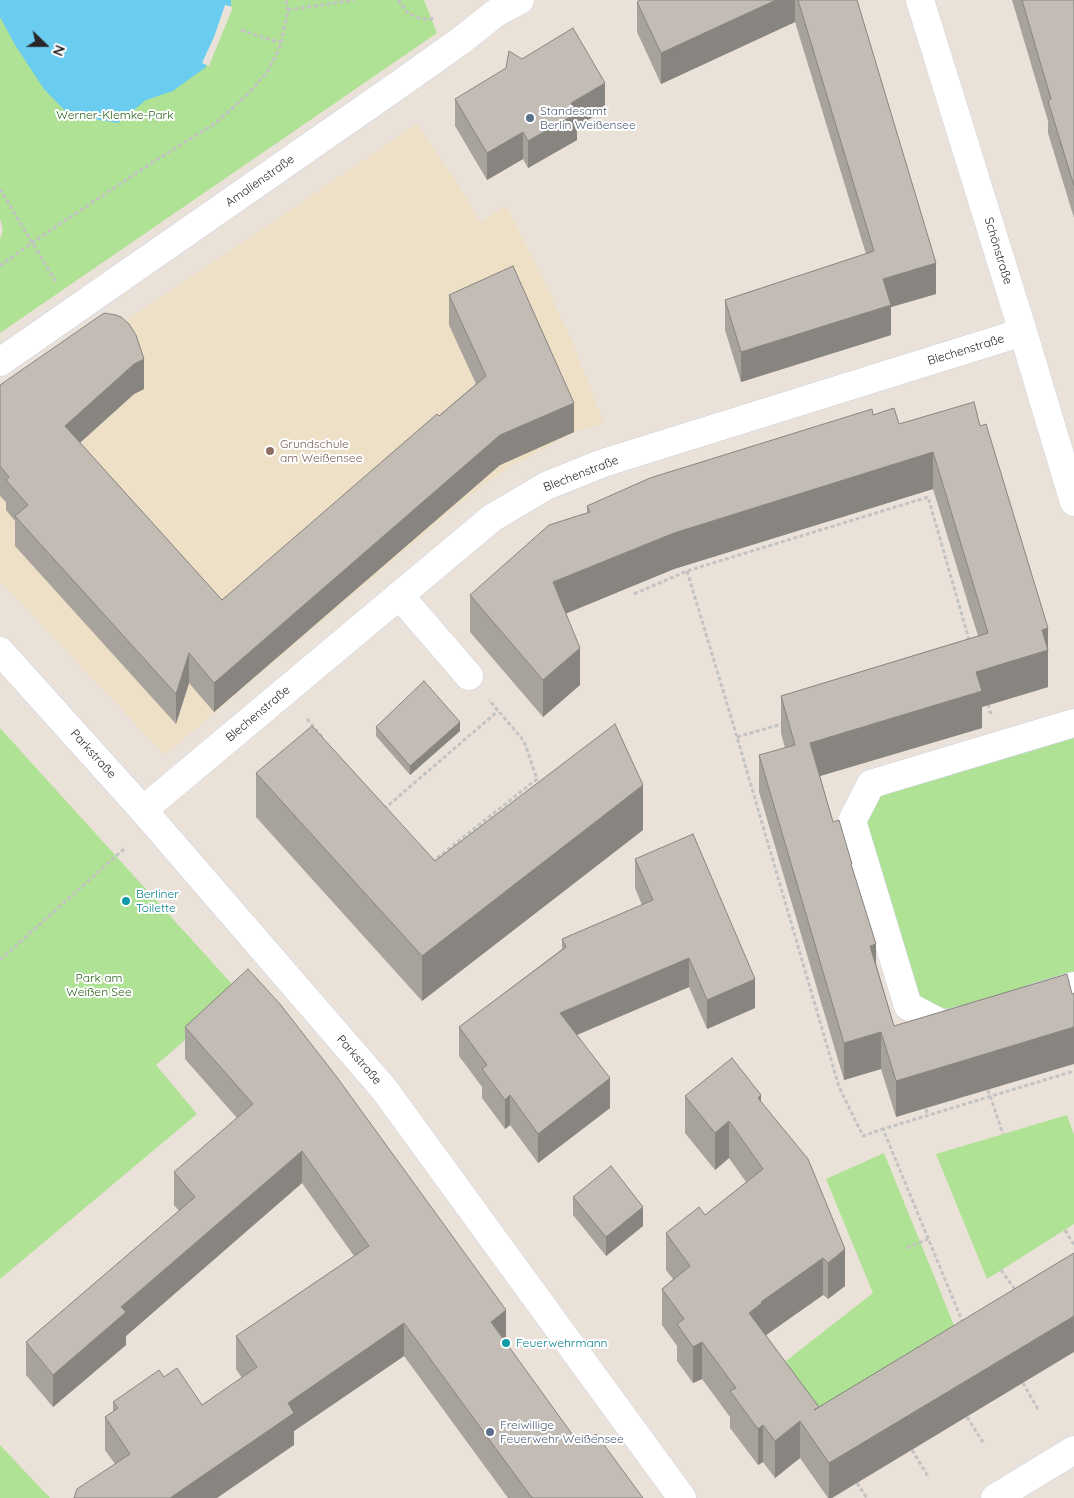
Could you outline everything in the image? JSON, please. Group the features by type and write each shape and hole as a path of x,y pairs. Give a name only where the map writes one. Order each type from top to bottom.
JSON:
{"street":[{"name":"Schönstraße","path":"920,0 1074,502"},
{"name":"Amalienstraße","path":"0,362 404,81 463,39 503,4"},
{"name":"Blechenstraße","path":"143,810 492,518 546,486 603,464 1023,332"},
{"path":"399,595 468,676"},
{"name":"Parkstraße","path":"0,651 143,810 384,1089 682,1498"},
{"path":"981,1014 944,1026 908,1006 852,821 872,784 1074,723"},
{"path":"1009,1006 1074,986"},
{"path":"995,1498 1074,1450"}],"path":[{"path":"0,266 153,162 216,123 249,93 268,71 280,47 288,10 286,0"},
{"path":"288,10 354,0"},
{"path":"398,0 408,13 421,19 435,19"},
{"path":"241,30 281,42"},
{"path":"0,189 54,277"},
{"path":"914,492 916,501"},
{"path":"634,594 686,572 928,497 972,648"},
{"path":"686,572 737,736 839,1087 863,1136 1074,1071"},
{"path":"430,864 537,780 524,741 468,676"},
{"path":"389,816 384,809 498,711"},
{"path":"307,719 326,741"},
{"path":"737,736 793,720"},
{"path":"0,960 125,848"},
{"path":"1051,1071 1053,1078"},
{"path":"988,1090 1003,1134"},
{"path":"926,1108 928,1116"},
{"path":"883,1129 964,1325"},
{"path":"1065,1230 1074,1245"},
{"path":"907,1248 928,1239"},
{"path":"1001,1270 1017,1293"},
{"path":"1023,1383 1039,1411"},
{"path":"967,1416 984,1444"},
{"path":"912,1450 928,1478"},
{"path":"857,1483 866,1498"}],"shaded area":[{"name":"Grundschule am Weißensee","path":"417,124 459,185 480,222 506,206 546,284 574,346 604,423 574,432 507,469 464,500 165,755 0,581 0,406"}],"green space":[{"name":"Werner-Klemke-Park","path":"0,0 424,0 437,33 0,333 0,240 3,229 0,219"},
{"name":"Park am Weißen See","path":"0,728 240,993 156,1065 197,1114 0,1279"},
{"path":"1074,730 1074,975 960,1009 935,1007 922,1001 911,989 865,839 867,811 874,797"},
{"path":"1067,1115 1074,1135 1074,1224 987,1279 936,1154"},
{"path":"884,1153 958,1335 822,1420 786,1361 873,1293 826,1179"},
{"path":"0,1445 50,1498 0,1498"}],"water":[{"path":"0,0 231,0 231,6 206,67 173,91 146,100 118,123 69,115 44,89 15,45 0,17"}],"pier":[{"path":"225,5 233,7 209,66 202,63 214,37"}],"building":[{"path":"640,0 776,0 661,53 637,2"},
{"path":"798,0 857,0 936,263 883,279 891,305 741,352 725,300 874,251"},
{"path":"1022,0 1074,0 1074,186 1048,101 1051,99"},
{"path":"573,28 605,83 571,103 577,113 528,141 523,132 487,153 455,99 506,68 509,51 522,59"},
{"path":"513,266 574,403 500,435 214,683 189,653 176,694 15,516 28,505 6,480 9,477 0,466 0,385 104,313 121,317 129,324 136,335 144,359 134,364 65,426 222,600 437,414 439,416 486,376 449,295"},
{"path":"974,402 980,426 986,424 1048,628 1042,630 1048,650 976,672 982,691 810,743 833,822 839,820 876,944 870,946 894,1026 1067,974 1072,994 1074,993 1074,1027 896,1081 881,1032 844,1043 759,755 795,745 781,696 988,633 933,452 674,533 553,582 580,648 543,680 470,595 549,525 590,512 587,506 650,478 872,409 873,415 894,408 899,424"},
{"path":"424,681 460,722 410,766 376,727"},
{"path":"615,724 643,785 422,956 256,773 312,726 435,861"},
{"path":"693,834 755,979 707,1000 689,958 560,1013 610,1078 538,1134 510,1095 505,1100 482,1069 487,1065 459,1027 566,947 562,939 653,900 635,859"},
{"path":"248,969 280,1004 336,1076 506,1310 491,1322 580,1445 596,1434 643,1498 532,1498 404,1323 288,1403 294,1413 170,1498 74,1498 77,1489 130,1454 105,1417 118,1408 113,1402 159,1370 164,1377 177,1368 202,1405 257,1367 236,1336 369,1246 302,1151 121,1307 126,1312 53,1375 26,1342 195,1197 174,1172 253,1104 185,1027"},
{"path":"732,1058 761,1095 758,1098 808,1159 845,1249 828,1263 823,1258 761,1302 749,1313 819,1407 1074,1253 1074,1316 829,1463 800,1421 775,1441 763,1425 758,1429 730,1391 736,1388 702,1342 693,1347 677,1324 684,1319 662,1289 690,1266 666,1233 699,1207 705,1215 763,1169 729,1121 715,1133 685,1096"},
{"path":"611,1166 643,1207 606,1237 573,1197"}],"place":[{"name":"Standesamt Berlin Weißensee","path":"530,118"},
{"name":"Grundschule am Weißensee","path":"270,451"},
{"name":"Berliner Toilette","path":"126,901"},
{"name":"Feuerwehrmann","path":"506,1343"},
{"name":"Freiwillige Feuerwehr Weißensee","path":"490,1432"}]}
